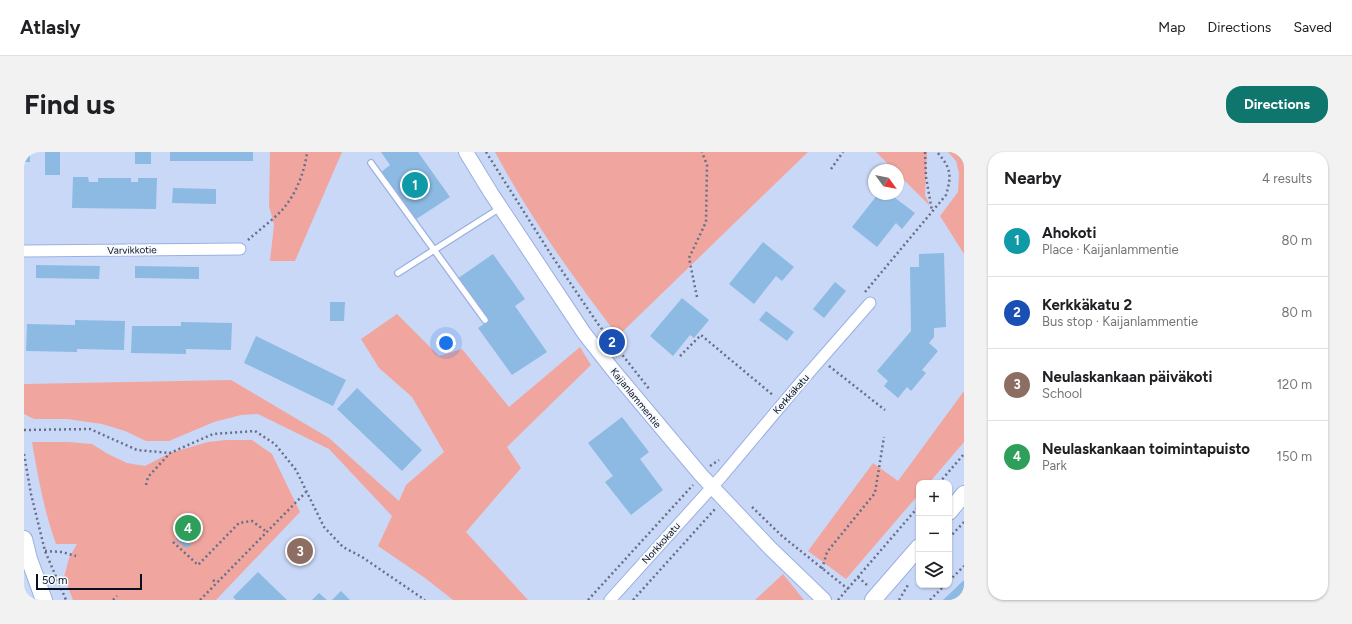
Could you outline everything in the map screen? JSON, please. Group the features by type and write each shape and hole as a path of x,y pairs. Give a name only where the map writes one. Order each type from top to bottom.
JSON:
{"main road":[{"path":"952,508 964,494"},
{"path":"24,539 40,599"},
{"path":"873,600 916,550"}],"street":[{"name":"Kaijanlammentie","path":"466,152 500,208 584,333 649,414 701,475 770,548 824,600"},
{"name":"Varvikkotie","path":"24,251 240,249"},
{"name":"Kerkkäkatu","path":"712,487 870,303"},
{"name":"Norkkokatu","path":"610,600 712,487"}],"lane":[{"path":"371,163 485,320"},
{"path":"398,273 500,208"}],"path":[{"path":"240,249 283,208 294,192 306,162 307,152"},
{"path":"486,152 550,253 598,324 651,391"},
{"path":"697,297 689,258 706,222 707,165 702,152"},
{"path":"831,169 843,152"},
{"path":"925,152 926,177 932,211"},
{"path":"680,356 701,335 776,398"},
{"path":"828,365 885,410"},
{"path":"24,430 90,430 137,450 170,452"},
{"path":"146,485 148,477 170,452 213,434 255,430 275,444 296,470 324,527 343,547 362,557 425,600"},
{"path":"822,569 827,552 875,493 884,437"},
{"path":"24,454 31,494 45,551 66,600"},
{"path":"942,480 964,454"},
{"path":"711,464 722,476"},
{"path":"588,600 701,475"},
{"path":"200,600 306,492"},
{"path":"750,504 782,536 848,589"},
{"path":"838,600 916,510"},
{"path":"173,542 198,565 239,523 252,521 267,532"},
{"path":"952,535 964,522"},
{"path":"633,600 699,527"},
{"path":"45,551 62,552 76,556"},
{"path":"952,578 964,566"},
{"path":"213,580 216,583"},
{"path":"930,600 942,588"},
{"path":"113,600 117,596"}],"shaded area":[{"path":"270,152 342,152 295,261 270,261 274,225 269,206"},
{"path":"495,152 808,152 618,336 537,224"},
{"path":"876,152 927,152 925,195 930,206 904,180 904,164 888,164"},
{"path":"948,152 964,152 964,254 940,216 958,192 959,173 956,161"},
{"path":"397,314 439,356 462,349 509,407 580,347 591,365 507,447 521,468 466,532 528,600 453,600 425,578 378,546 392,516 329,449 258,414 241,415 214,422 169,441 146,441 125,431 102,424 67,419 34,419 24,414 24,384 231,380 329,438 399,501 406,485 444,452 412,397 379,368 361,339"},
{"path":"964,391 964,442 932,480 916,480 916,497 846,579 808,551 873,463 898,481"},
{"path":"252,440 272,454 300,512 216,600 73,600 64,577 69,558 77,544 56,544 39,481 32,442 92,444 127,463 145,466 170,453 208,442"},
{"path":"783,574 804,600 755,600"}],"building":[{"path":"24,152 30,152 30,162 24,162"},
{"path":"45,152 60,152 60,175 45,175"},
{"path":"135,152 151,152 151,164 135,164"},
{"path":"170,152 253,152 253,161 170,161"},
{"path":"381,152 418,152 450,197 415,220 380,173 390,165"},
{"path":"73,177 88,177 89,182 98,182 98,178 131,178 131,182 138,182 138,178 157,178 156,209 72,208"},
{"path":"173,188 216,189 216,204 172,203"},
{"path":"873,200 898,200 915,213 902,229 896,223 877,247 852,227"},
{"path":"763,242 794,267 782,281 776,276 754,304 729,284"},
{"path":"944,253 946,327 934,328 934,337 929,343 938,351 922,370 926,373 911,391 907,387 898,398 884,386 888,381 877,371 911,331 910,267 919,267 919,254"},
{"path":"493,254 525,299 515,306 547,352 512,375 478,328 488,321 457,279"},
{"path":"36,265 100,266 99,279 36,278"},
{"path":"135,266 199,267 199,279 135,278"},
{"path":"835,282 846,291 824,318 813,309"},
{"path":"682,298 709,320 694,338 690,335 673,356 650,336"},
{"path":"330,302 345,302 344,321 330,321"},
{"path":"766,311 794,332 787,341 759,320"},
{"path":"75,320 125,321 124,350 77,349 77,352 26,351 27,324 75,325"},
{"path":"181,322 232,323 231,350 186,349 186,354 131,353 132,326 181,326"},
{"path":"256,336 346,380 333,406 244,363"},
{"path":"357,388 422,450 402,471 337,409"},
{"path":"622,417 649,452 640,459 663,490 631,515 605,482 613,476 588,443"},
{"path":"180,534 191,545 189,547 184,547 176,539"},
{"path":"258,572 287,600 236,600 233,597"},
{"path":"964,580 964,600 943,600"},
{"path":"341,591 350,600 332,600"},
{"path":"319,593 327,600 312,600"}],"place":[{"name":"Ahokoti","path":"415,185"},
{"name":"Kerkkäkatu 2","path":"612,342"},
{"name":"Neulaskankaan toimintapuisto","path":"188,528"},
{"name":"Neulaskankaan päiväkoti","path":"300,551"}]}
